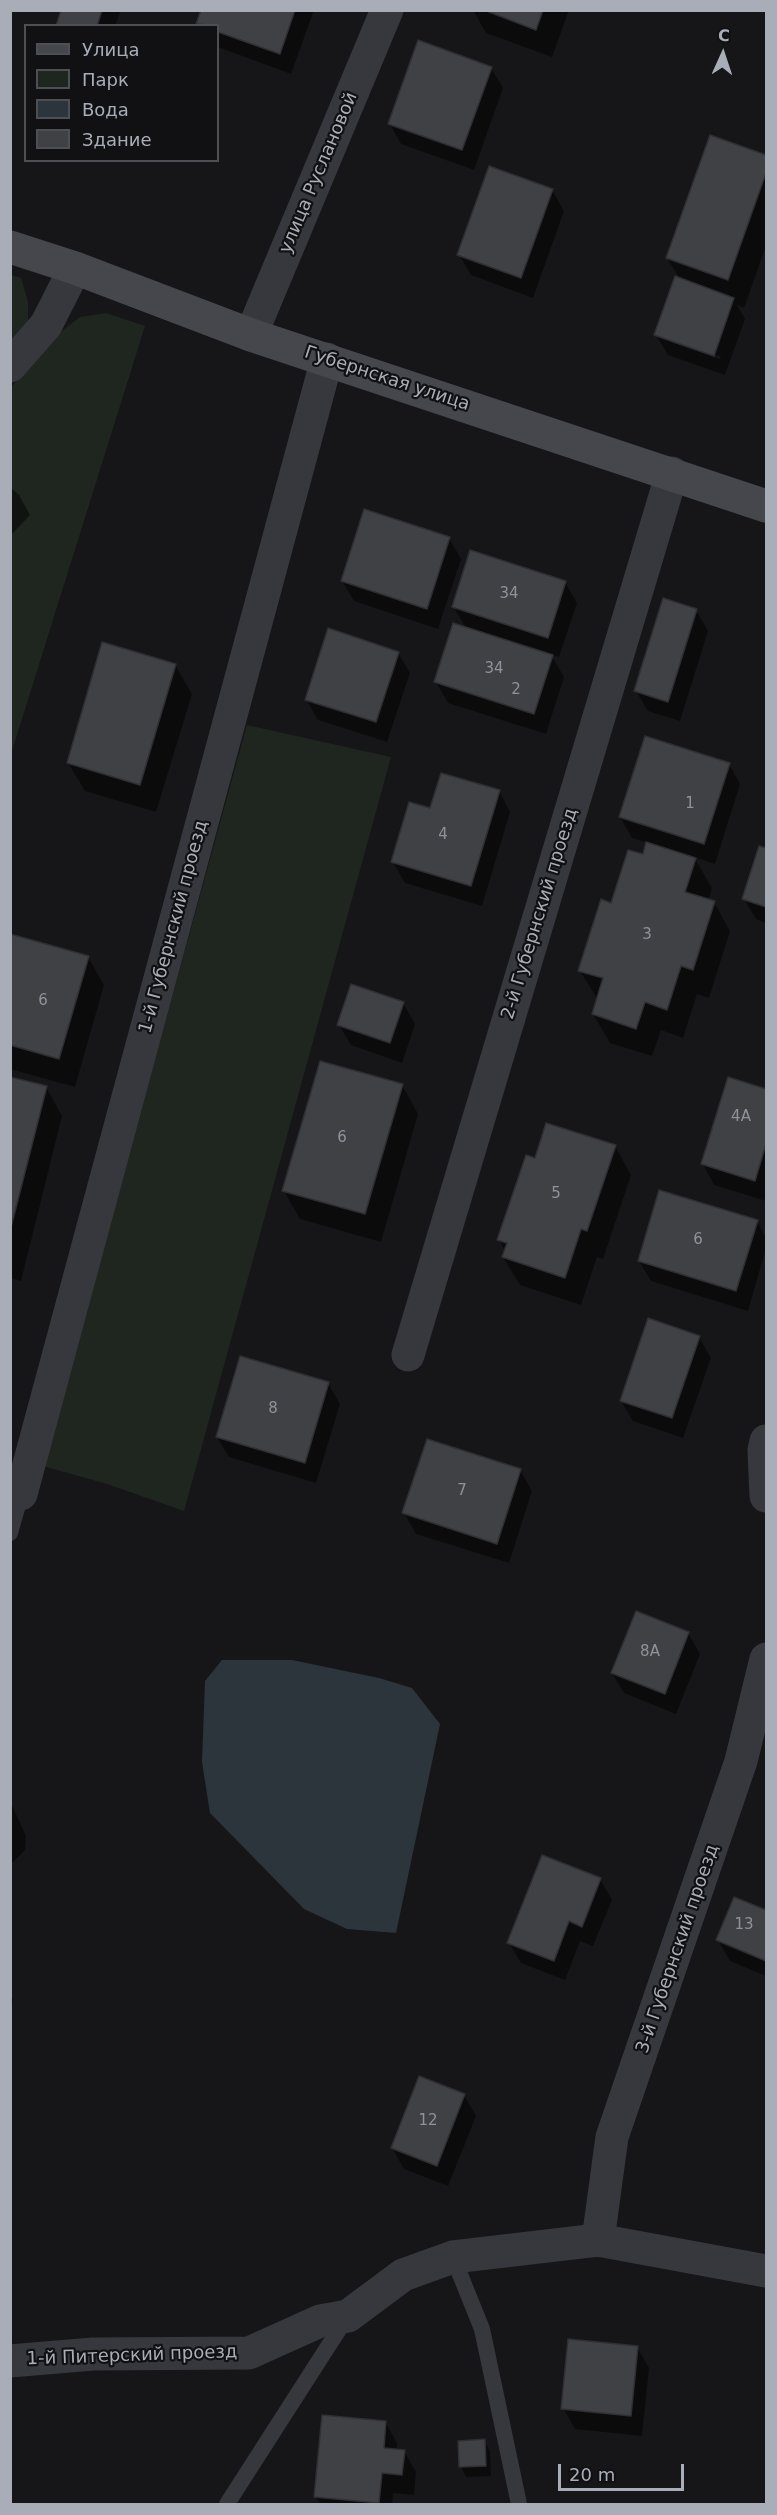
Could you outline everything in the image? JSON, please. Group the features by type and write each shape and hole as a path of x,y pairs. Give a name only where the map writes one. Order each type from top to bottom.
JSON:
{"street":[{"name":"улица Руслановой","path":"251,335 387,10"},
{"name":"Губернская улица","path":"10,247 75,268 251,335 766,506"},
{"path":"10,366 46,325 75,268"},
{"name":"1-й Губернский проезд","path":"21,1494 327,359"},
{"name":"2-й Губернский проезд","path":"408,1355 672,473"},
{"path":"766,1441 764,1450 766,1496"},
{"name":"3-й Губернский проезд","path":"598,2240 612,2137 741,1761 766,1659"},
{"name":"1-й Питерский проезд","path":"10,2361 93,2354 249,2353 320,2321 348,2316 403,2275 453,2257 598,2240 766,2271"}],"lane":[{"path":"10,1533 21,1494"},
{"path":"453,2257 482,2328 519,2505"},
{"path":"227,2505 348,2316"}],"green space":[{"path":"11,275 21,278 28,302 28,326 11,344"},
{"path":"106,313 145,326 11,754 11,387 63,330 80,317"},
{"path":"247,725 391,757 184,1511 107,1484 43,1466"}],"water":[{"path":"222,1660 292,1660 379,1678 412,1688 440,1724 396,1933 347,1929 304,1909 210,1813 202,1762 205,1681"}],"building":[{"path":"61,10 102,10 98,24 57,24"},
{"path":"201,10 295,10 280,54 219,32 219,24 196,24"},
{"path":"484,10 543,10 536,30"},
{"path":"418,40 492,67 462,150 388,124"},
{"path":"710,135 766,155 766,173 728,280 666,258"},
{"path":"489,166 553,189 521,278 457,255"},
{"path":"675,276 734,298 714,356 654,335"},
{"path":"364,509 450,537 427,609 341,581"},
{"path":"470,550 566,581 548,638 452,607"},
{"path":"663,598 697,609 668,702 634,691"},
{"path":"453,623 553,655 534,714 434,682"},
{"path":"328,628 399,652 376,722 305,700"},
{"path":"102,642 176,664 140,785 67,763"},
{"path":"645,736 730,763 704,844 619,817"},
{"path":"441,773 500,790 471,886 391,862 409,802 430,808"},
{"path":"646,842 696,858 685,892 715,901 693,970 681,966 667,1010 645,1002 636,1029 592,1014 603,978 578,971 601,899 611,903 628,850 643,854"},
{"path":"759,846 766,848 766,907 742,899"},
{"path":"10,934 89,956 59,1059 10,1045"},
{"path":"351,984 404,1002 390,1043 337,1025"},
{"path":"320,1061 403,1084 365,1214 282,1191"},
{"path":"10,1077 47,1086 10,1231"},
{"path":"728,1077 766,1089 766,1144 755,1181 701,1164"},
{"path":"546,1123 616,1145 587,1231 581,1229 565,1278 502,1257 507,1243 497,1240 526,1155 535,1158"},
{"path":"659,1190 758,1220 736,1291 638,1261"},
{"path":"648,1318 700,1336 672,1418 620,1401"},
{"path":"240,1356 329,1382 305,1463 216,1437"},
{"path":"427,1439 521,1469 497,1544 402,1513"},
{"path":"636,1611 689,1632 665,1694 611,1673"},
{"path":"542,1855 601,1878 582,1927 569,1921 554,1961 507,1943"},
{"path":"734,1897 766,1910 766,1961 716,1940"},
{"path":"419,2076 465,2094 437,2166 391,2148"},
{"path":"568,2339 638,2346 631,2416 561,2409"},
{"path":"322,2415 386,2421 384,2448 405,2450 402,2475 382,2473 379,2503 314,2497"},
{"path":"485,2439 486,2466 459,2467 458,2441"}]}
